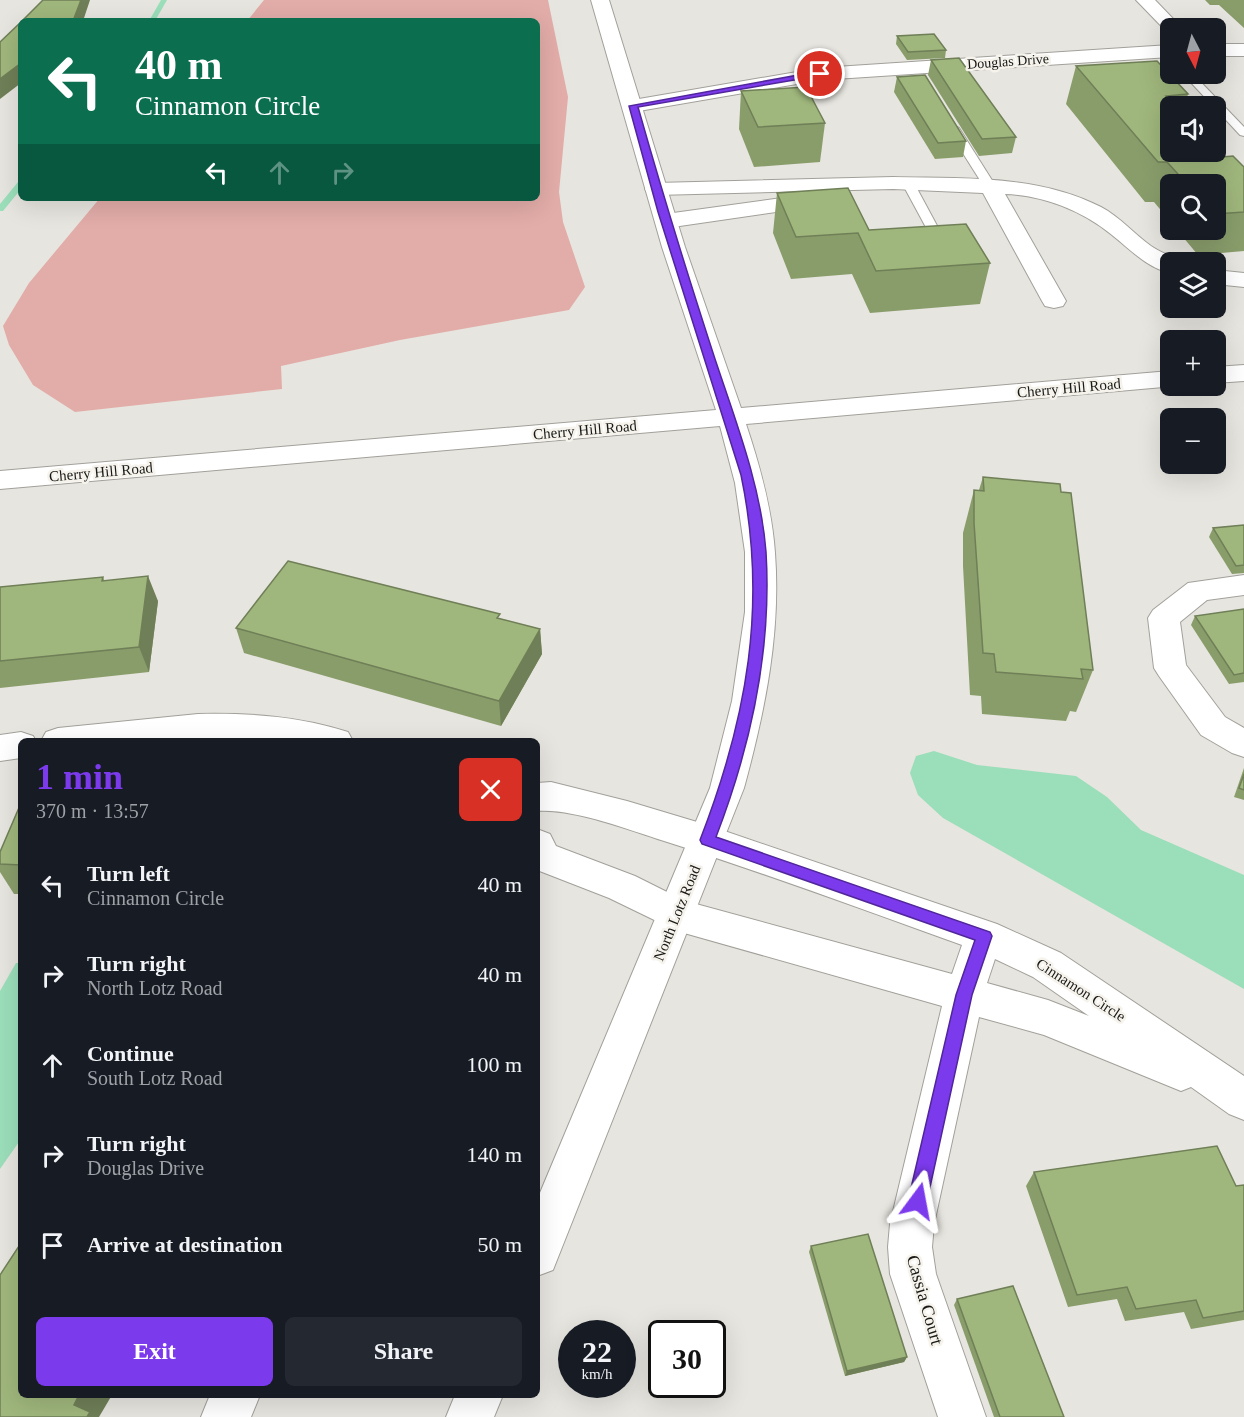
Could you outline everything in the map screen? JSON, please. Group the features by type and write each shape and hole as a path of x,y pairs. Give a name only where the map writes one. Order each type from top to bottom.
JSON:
{"street":[{"name":"North Lotz Road","path":"540,1247 727,788 744,728 757,656 760,606 760,552 747,475 656,189 600,0"},
{"path":"1145,0 1163,18"},
{"path":"1226,50 1244,50"},
{"name":"Douglas Drive","path":"633,106 820,74 918,71 1160,53"},
{"path":"666,221 854,196 900,183"},
{"path":"656,189 900,183 1022,188 1071,202 1094,212 1143,250 1160,260"},
{"path":"989,185 1054,301"},
{"path":"1226,279 1244,280"},
{"path":"1226,374 1244,373"},
{"name":"Cherry Hill Road","path":"0,480 1160,380"},
{"path":"1244,585 1199,590 1164,618 1170,668 1213,726 1244,744"},
{"path":"91,738 234,725 289,729 324,738"},
{"path":"0,748 18,745"},
{"name":"Cinnamon Circle","path":"540,797 551,796 627,814 984,936 1047,965 1241,1098"},
{"name":"Cinnamon Circle","path":"540,851 542,856 621,887 676,915 1048,1018 1241,1098"},
{"name":"Cassia Court","path":"962,1417 914,1274 910,1247 912,1224 964,995 984,936"},
{"path":"225,1417 234,1398"},
{"path":"470,1417 478,1398"}],"lane":[{"path":"1197,84 1244,133"},
{"path":"946,116 989,185"},
{"path":"900,183 942,246"}],"shaded area":[{"path":"264,0 548,0 568,97 559,192 563,222 585,287 569,310 400,340 281,366 282,389 75,412 33,385 9,345 3,326 29,283 97,201 540,201 540,18 249,18"},
{"path":"934,751 977,765 1076,776 1107,797 1141,830 1244,875 1244,989 943,818 918,795 910,773 916,756"},
{"path":"18,963 18,1143 0,1169 0,991"}],"building":[{"path":"43,0 81,0 74,18 25,18"},
{"path":"18,25 18,65 0,79 0,42"},
{"path":"934,34 946,50 908,52 897,36"},
{"path":"959,58 1016,137 982,139 931,60"},
{"path":"1157,61 1160,64 1160,84 1179,84 1188,94 1160,96 1160,162 1158,162 1076,66"},
{"path":"925,75 966,141 938,143 897,77"},
{"path":"806,87 825,123 758,127 741,91"},
{"path":"1233,156 1244,167 1244,212 1226,213 1226,174 1178,174 1167,162 1226,162 1226,157"},
{"path":"848,188 869,230 966,224 990,263 876,271 858,233 796,237 777,193"},
{"path":"983,477 1060,484 1061,492 1071,493 1093,670 1081,669 1083,679 996,672 994,654 983,653 974,523 974,490 984,491"},
{"path":"1244,525 1244,565 1236,566 1213,528"},
{"path":"288,561 500,614 497,618 540,629 499,701 236,628"},
{"path":"148,576 139,647 0,661 0,587 103,577 102,581"},
{"path":"1244,609 1244,673 1234,675 1195,616"},
{"path":"1244,774 1244,790 1239,788"},
{"path":"18,810 18,865 0,864 0,852"},
{"path":"1217,1146 1236,1186 1244,1185 1244,1311 1203,1318 1196,1300 1136,1309 1127,1287 1077,1295 1034,1172"},
{"path":"868,1234 907,1357 847,1371 811,1246"},
{"path":"18,1248 18,1398 78,1398 74,1405 90,1412 87,1417 0,1417 0,1275"},
{"path":"1013,1286 1064,1417 1000,1417 957,1299"}],"waterway":[{"path":"154,18 164,0"},
{"path":"0,209 18,188"}],"route":[{"path":"820,74 633,106 663,212 747,475 760,552 757,656 744,728 727,788 707,840 984,936 964,995 918,1201"}]}
